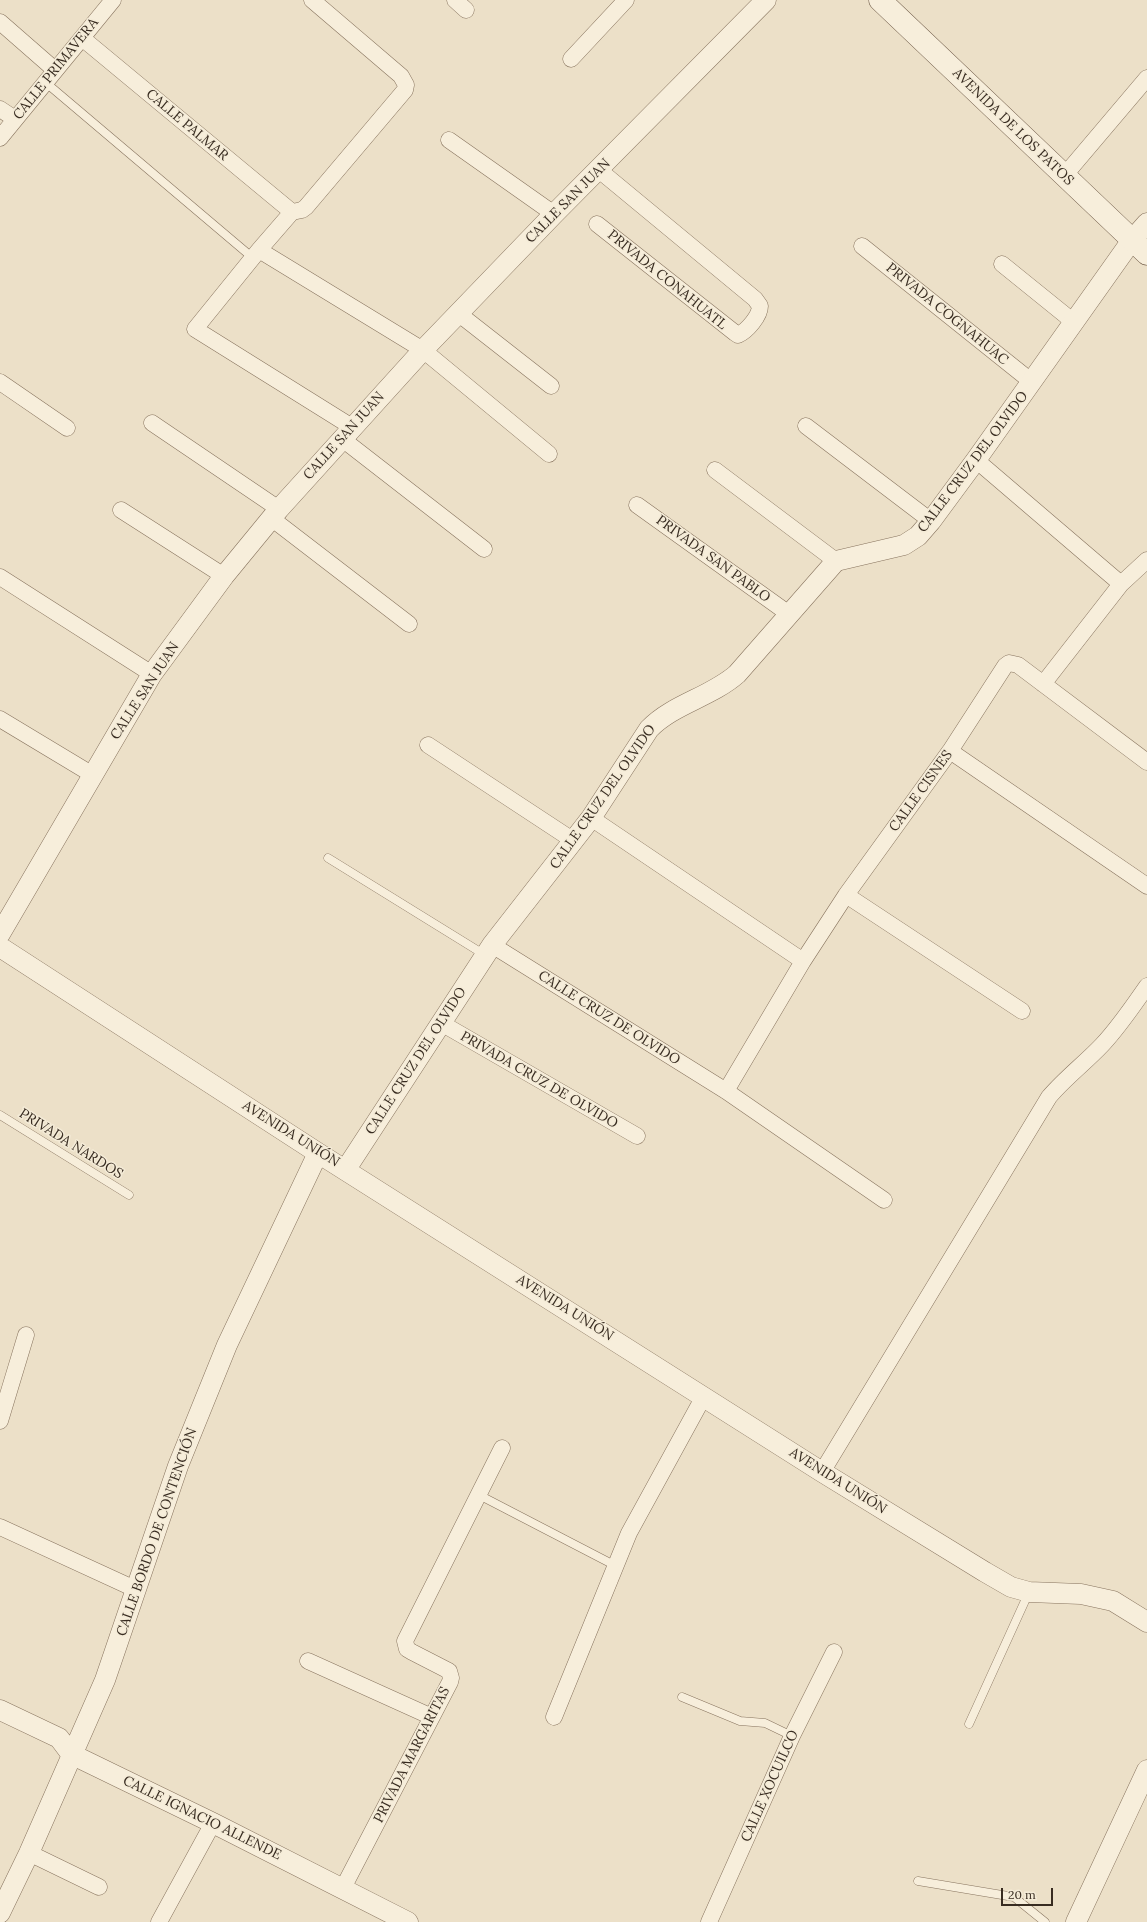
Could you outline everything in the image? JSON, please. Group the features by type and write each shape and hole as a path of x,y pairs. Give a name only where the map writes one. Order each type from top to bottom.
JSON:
{"main road":[{"name":"AVENIDA DE LOS PATOS","path":"880,0 1139,247"}],"street":[{"path":"312,0 401,76 406,85 402,95 306,207 302,210 292,212 195,329 346,433 484,549"},
{"path":"571,59 626,0"},
{"name":"CALLE SAN JUAN","path":"0,934 152,674 224,576 275,514 346,433 423,350 554,214 766,0"},
{"name":"CALLE PRIMAVERA","path":"0,138 82,38 106,2"},
{"path":"0,22 50,76"},
{"name":"CALLE PALMAR","path":"82,38 292,212"},
{"path":"1064,176 1147,78"},
{"path":"0,109 15,119"},
{"path":"449,140 554,214"},
{"name":"PRIVADA CONAHUATL","path":"597,224 732,331 738,334 746,330 759,314 760,306 755,299 599,170"},
{"name":"CALLE CRUZ DEL OLVIDO","path":"346,1169 489,950 591,818 649,729 658,720 725,685 737,674 836,561 904,545 918,536 932,521 1075,324 1139,247 1147,223"},
{"name":"PRIVADA COGNAHUAC","path":"862,246 1032,382"},
{"path":"256,254 423,350 548,454"},
{"path":"1002,264 1075,324"},
{"path":"459,314 551,386"},
{"path":"0,382 67,428"},
{"path":"152,423 275,514 409,624"},
{"path":"806,426 932,521"},
{"path":"976,460 1121,584"},
{"path":"715,470 836,561"},
{"name":"PRIVADA SAN PABLO","path":"637,505 789,614"},
{"path":"121,510 224,576"},
{"path":"1147,560 1121,584 1043,684 1147,762"},
{"path":"0,577 152,674"},
{"name":"CALLE CISNES","path":"726,1092 803,961 846,895 950,751 1002,670 1008,663 1018,665 1043,684"},
{"path":"0,719 92,775"},
{"path":"428,746 574,841"},
{"path":"950,751 1147,886"},
{"path":"591,818 803,961"},
{"path":"846,895 1022,1011"},
{"name":"AVENIDA UNIÓN","path":"0,948 318,1153 346,1169 822,1472 985,1572 1011,1587 1029,1592 1082,1594 1113,1601 1147,1622"},
{"name":"CALLE CRUZ DE OLVIDO","path":"489,950 726,1092 884,1200"},
{"path":"822,1472 1049,1097 1062,1082 1102,1045 1122,1021 1147,986"},
{"name":"PRIVADA CRUZ DE OLVIDO","path":"441,1023 637,1136"},
{"name":"CALLE BORDO DE CONTENCIÓN","path":"0,1913 29,1853 71,1754 106,1680 135,1589 178,1466 227,1345 318,1153"},
{"path":"0,1421 26,1335"},
{"path":"554,1717 629,1533 704,1396"},
{"name":"PRIVADA MARGARITAS","path":"343,1888 450,1682 451,1674 445,1668 412,1652 408,1649 405,1641 502,1448"},
{"path":"0,1527 135,1589"},
{"name":"CALLE XOCUILCO","path":"709,1922 792,1736 834,1652"},
{"path":"308,1661 432,1717"},
{"name":"CALLE IGNACIO ALLENDE","path":"0,1710 59,1738 71,1754 343,1888 408,1922"},
{"path":"1076,1922 1147,1770"},
{"path":"159,1922 212,1823"},
{"path":"29,1853 99,1887"}],"lane":[{"path":"50,76 256,254"},
{"path":"328,858 489,950"},
{"name":"PRIVADA NARDOS","path":"0,1115 129,1195"},
{"path":"478,1495 616,1566"},
{"path":"969,1724 1029,1592"},
{"path":"682,1697 740,1721 765,1723 792,1736"},
{"path":"918,1881 1014,1897 1046,1922"}]}
